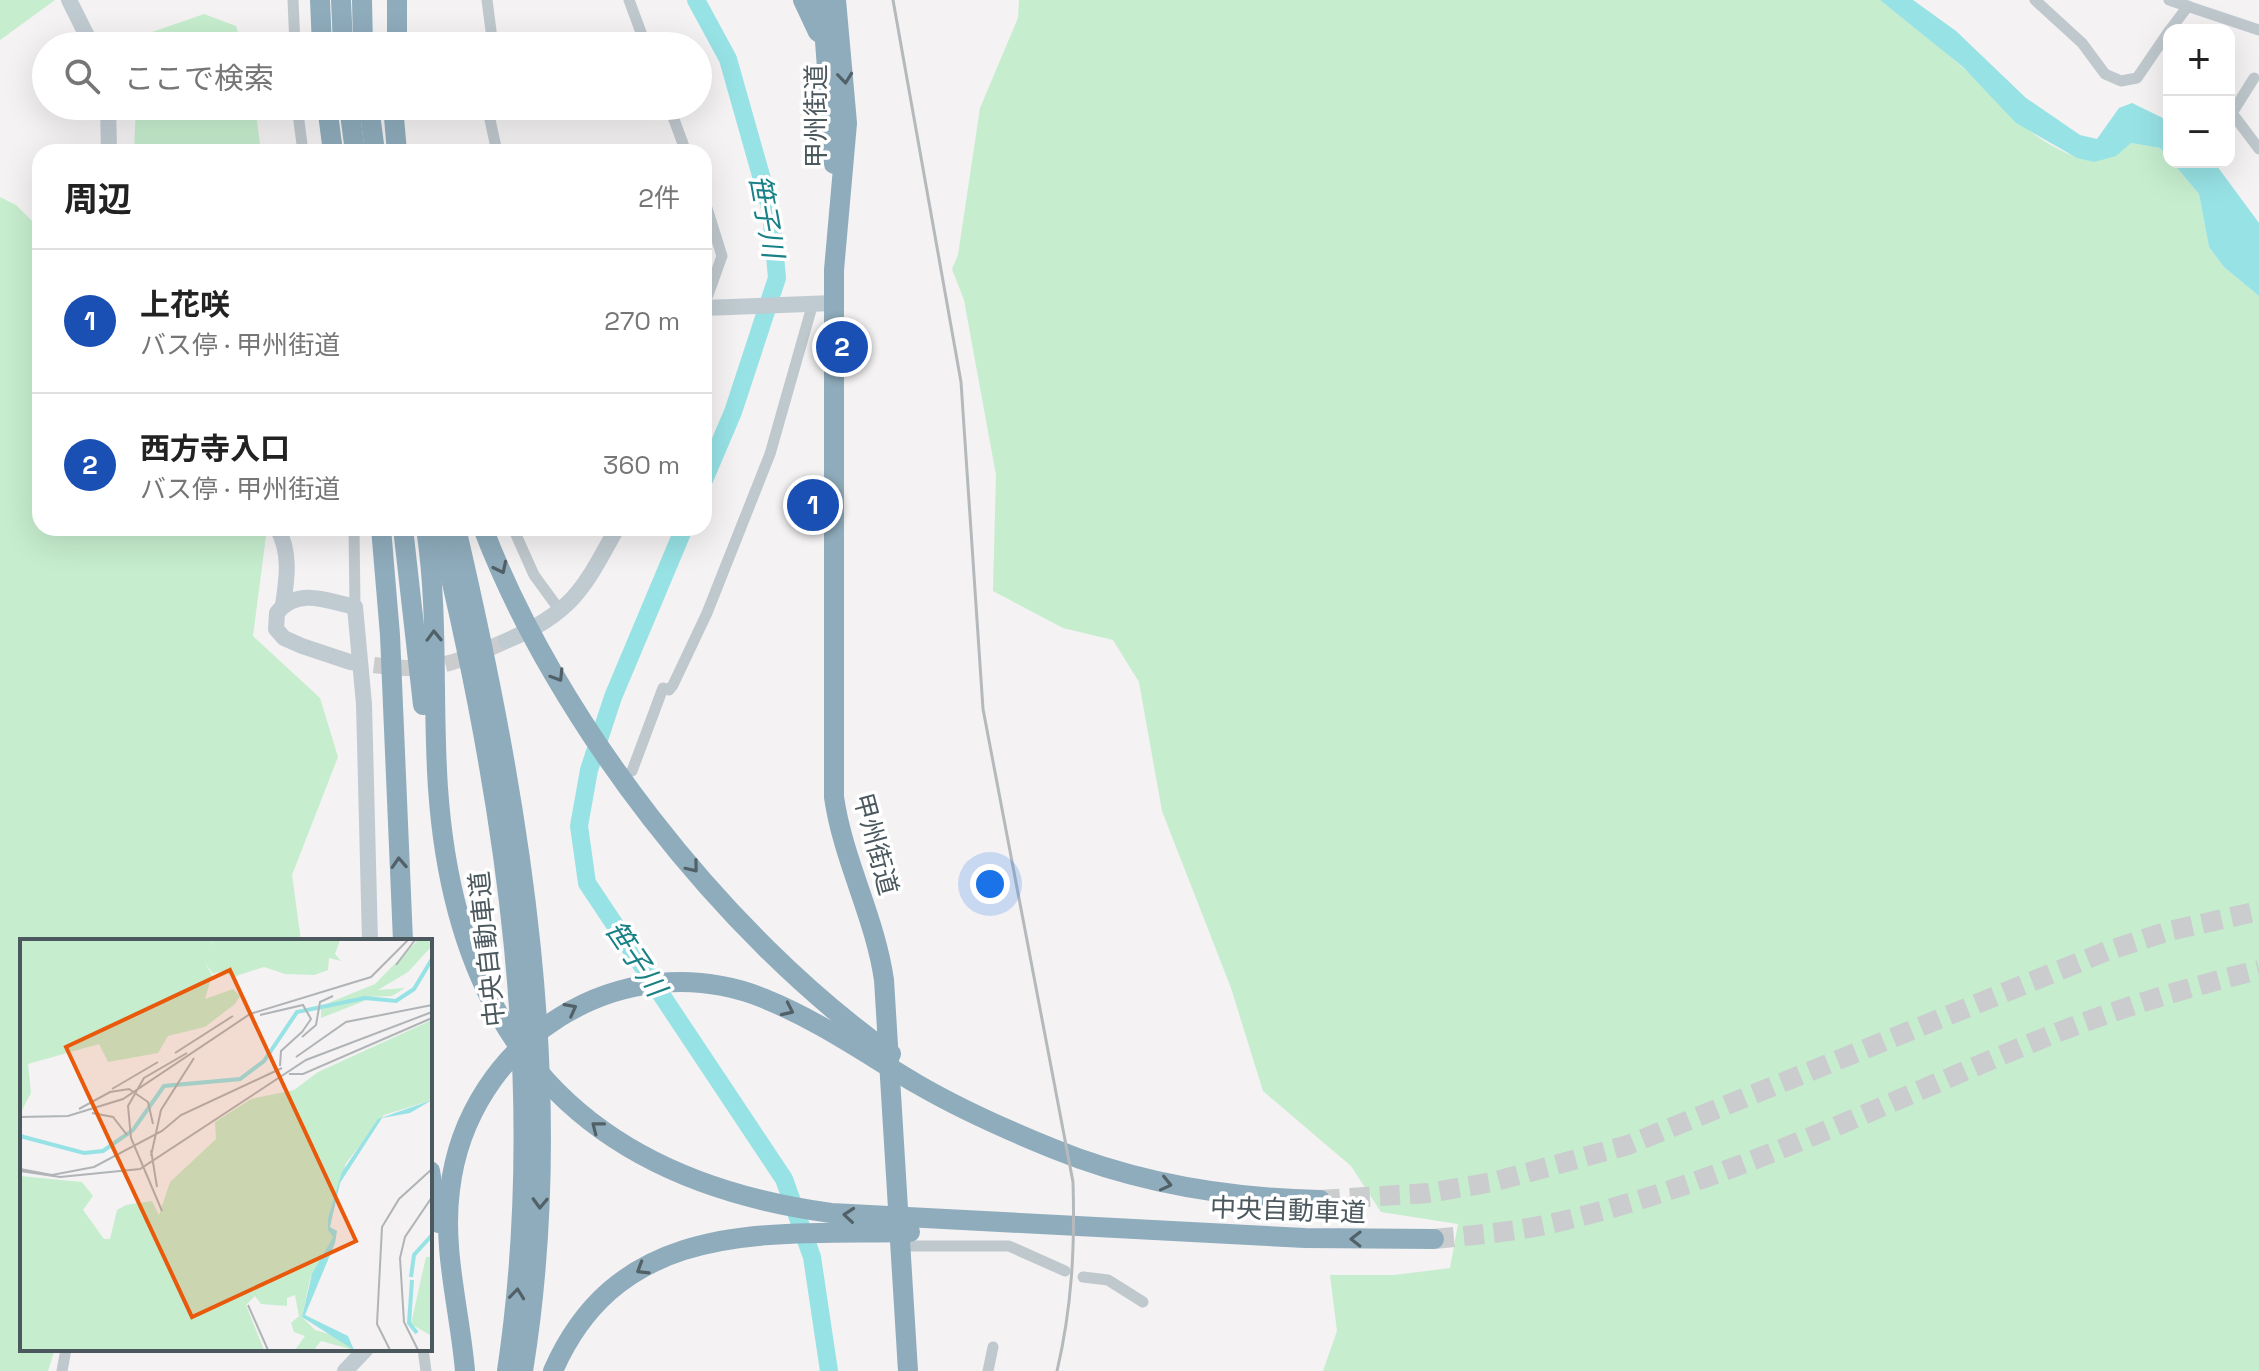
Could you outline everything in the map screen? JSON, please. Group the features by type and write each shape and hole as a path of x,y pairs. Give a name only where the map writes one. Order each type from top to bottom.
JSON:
{"highway":[{"path":"320,0 321,32"},
{"path":"341,0 342,32"},
{"path":"365,0 366,32"},
{"path":"390,0 390,32"},
{"path":"397,0 397,32"},
{"path":"803,0 817,28 830,102"},
{"name":"甲州街道","path":"822,0 836,232"},
{"name":"甲州街道","path":"839,7 847,123 836,232 823,303 834,797 842,840 875,930 881,960 908,1371"},
{"path":"327,120 329,144"},
{"path":"351,120 354,144"},
{"path":"372,120 374,144"},
{"path":"395,120 396,144"},
{"path":"382,536 390,635 403,939"},
{"path":"404,536 433,792 452,898 476,973 493,1007 530,1062 559,1094 602,1132 663,1169 724,1193 794,1208 889,1218 1094,1229"},
{"path":"427,536 433,596 438,790 452,898"},
{"name":"中央自動車道","path":"441,536 506,820 530,942 542,1097 539,1217 523,1371"},
{"name":"中央自動車道","path":"458,536 492,697 506,820 525,1077 523,1213 507,1371"},
{"path":"487,536 520,608 579,711 644,807 738,918 857,1038"},
{"path":"465,1371 448,1211 453,1170 465,1127 477,1102 509,1057 568,1010 640,985 665,982 715,985 761,998 857,1038"},
{"name":"中央自動車道","path":"857,1038 918,1078 1023,1136 1091,1163 1145,1179 1219,1194 1320,1200"},
{"path":"432,1181 461,1333"},
{"path":"553,1371 581,1323 614,1290 670,1254 714,1240 775,1234 1094,1229"},
{"name":"中央自動車道","path":"1094,1229 1321,1239 1434,1239"}],"street":[{"path":"69,0 85,32"},
{"path":"293,0 294,32"},
{"path":"487,0 491,32"},
{"path":"629,0 641,32"},
{"path":"2035,0 2082,43 2105,74 2121,81 2137,78 2163,39"},
{"path":"2169,0 2259,30"},
{"path":"2174,24 2188,6"},
{"path":"2257,78 2232,113 2259,149"},
{"path":"108,120 109,144"},
{"path":"299,120 302,144"},
{"path":"490,120 495,144"},
{"path":"674,120 683,144"},
{"path":"712,224 722,256 712,290"},
{"path":"632,771 663,688 669,690 673,685 707,613 770,454 823,303 712,307"},
{"path":"282,536 288,570 283,605 275,617 276,629 284,638 350,662"},
{"path":"354,536 355,607 364,704 370,939"},
{"path":"517,536 534,575 561,612"},
{"path":"506,641 544,625 561,612 578,594 612,536"},
{"path":"283,605 297,598 312,597 355,607"},
{"path":"899,1246 1009,1246 1065,1271"},
{"path":"1083,1277 1108,1280 1143,1302"},
{"path":"988,1371 993,1347"},
{"path":"62,1371 66,1351"},
{"path":"345,1371 364,1351"},
{"path":"423,1351 426,1371"}],"green space":[{"path":"0,0 55,0 0,40"},
{"path":"1019,0 1880,0 1961,66 2020,123 2053,146 2094,162 2131,143 2160,148 2163,152 2163,168 2177,168 2199,194 2209,247 2224,267 2259,296 2259,1371 1323,1371 1337,1331 1330,1275 1394,1275 1450,1268 1458,1224 1381,1212 1351,1166 1263,1091 1231,988 1162,811 1139,682 1113,640 1063,628 993,591 996,475 964,300 952,269 958,255 980,108 1018,18"},
{"path":"204,14 236,26 238,32 152,32"},
{"path":"135,120 257,120 260,144 134,144"},
{"path":"0,197 16,205 32,221 32,536 266,536 253,636 320,698 338,757 292,875 301,939 20,939 20,1351 54,1351 48,1371 0,1371"}],"water":[{"path":"1880,0 1913,0 1956,31 2026,98 2080,135 2097,139 2119,108 2132,103 2163,118 2163,151 2160,148 2131,143 2116,156 2094,162 2077,158 2016,123 1963,67"},
{"path":"2177,168 2218,168 2259,223 2259,296 2224,267 2209,247 2199,194"}],"waterway":[{"name":"笹子川","path":"696,0 728,59 771,211 777,278 733,412 712,461"},
{"name":"笹子川","path":"681,536 613,697 589,770 579,826 587,883 784,1179 812,1257 829,1371"}],"tunnel":[{"path":"350,662 430,667 463,659 506,641"},
{"path":"1320,1200 1428,1193 1493,1182 1628,1145 2107,951 2169,931 2259,911"},
{"path":"1434,1239 1554,1223 1682,1186 1806,1139 2077,1025 2154,999 2259,970"}],"railway":[{"path":"893,0 961,382 983,709 1073,1182 1071,1277 1057,1371"}],"place":[{"name":"西方寺入口","path":"842,347"},
{"name":"上花咲","path":"813,505"}]}
